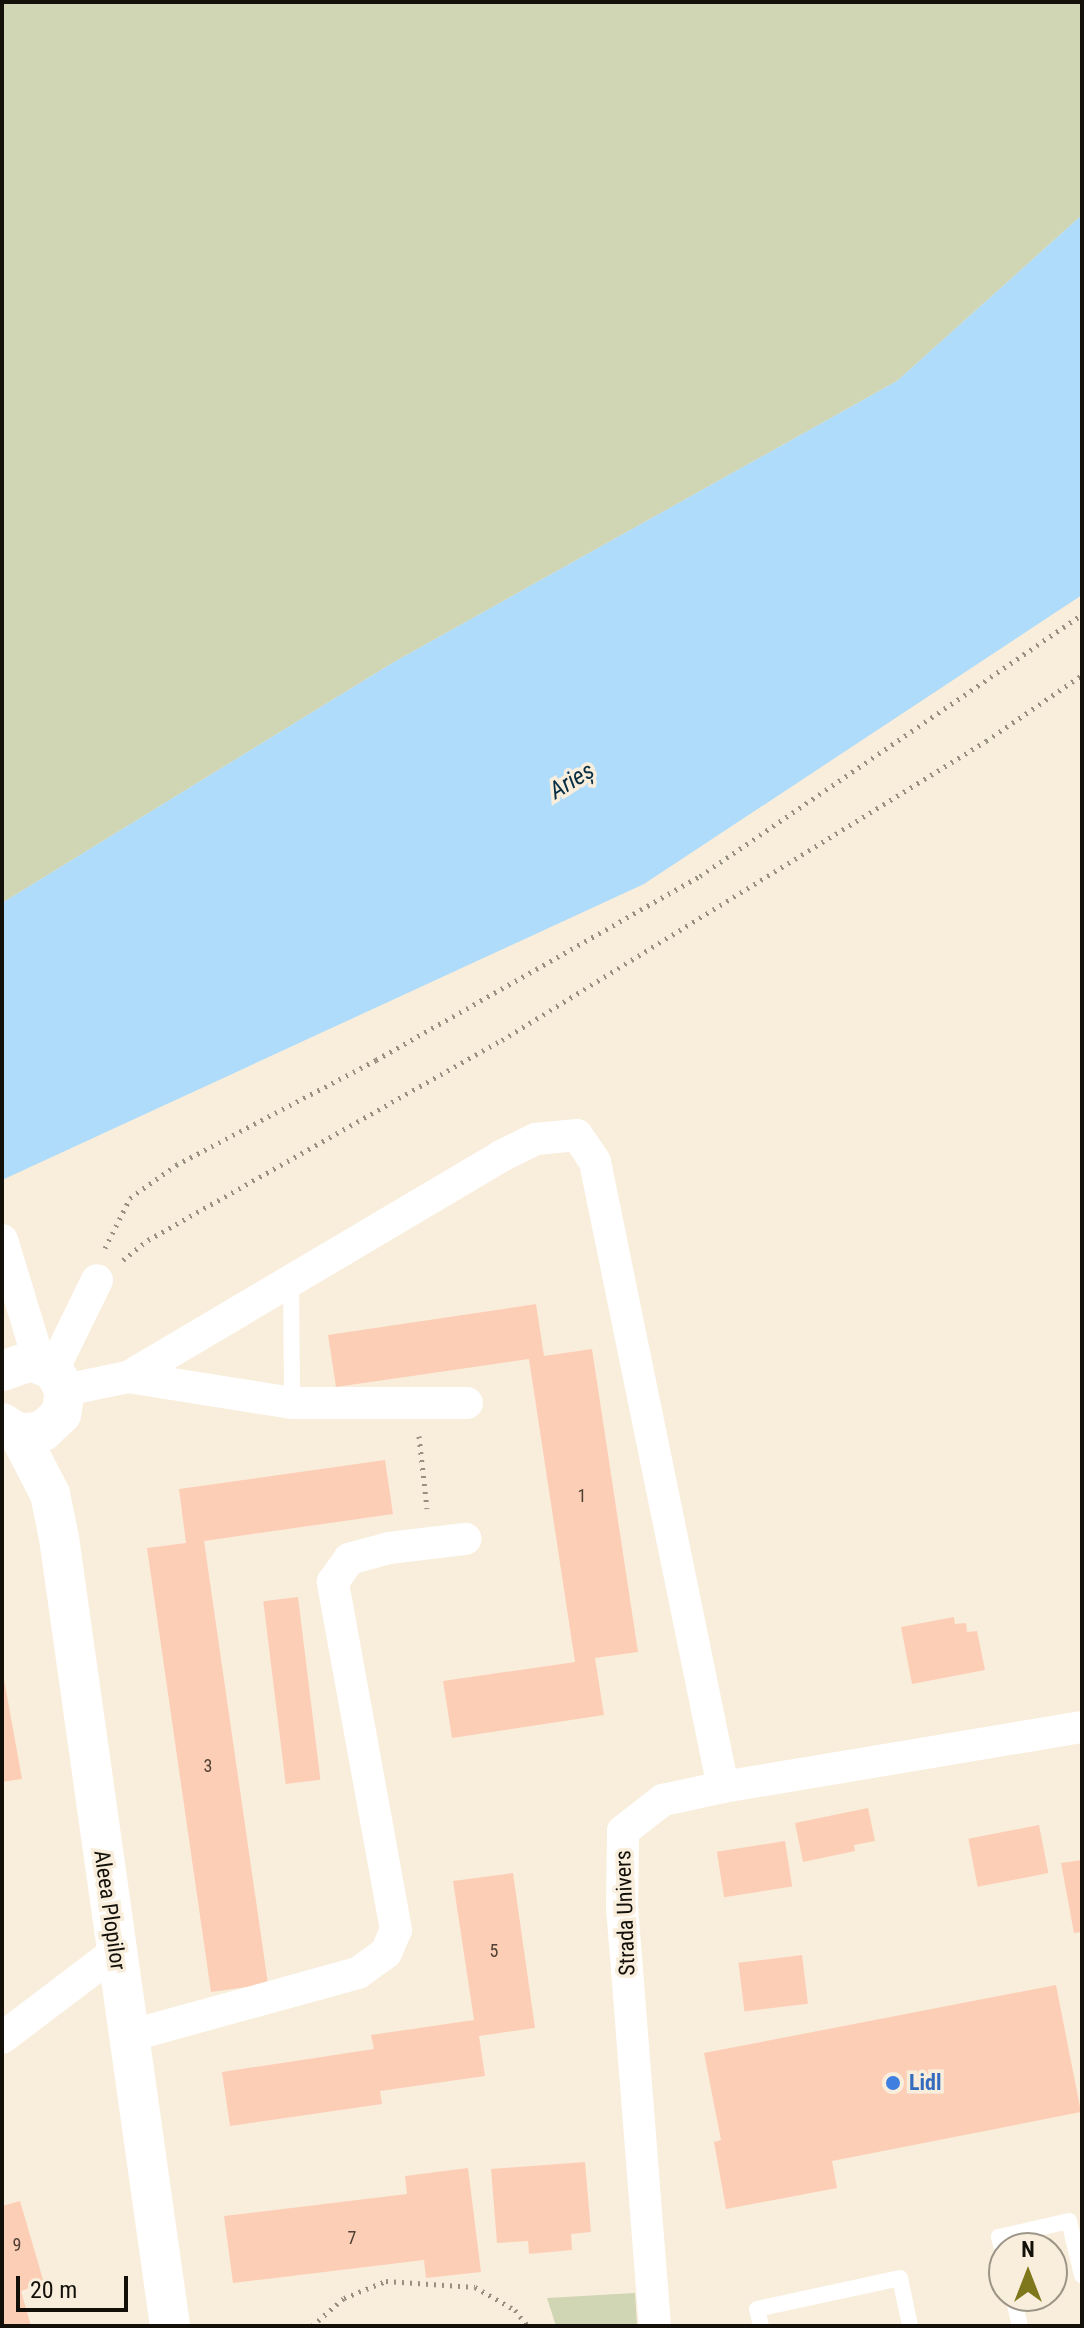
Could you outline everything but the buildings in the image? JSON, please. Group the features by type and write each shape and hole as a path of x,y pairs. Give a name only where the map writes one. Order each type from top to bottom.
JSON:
{"street":[{"path":"128,1377 536,1139 577,1135 589,1146 723,1787"},
{"path":"7,1255 55,1384"},
{"path":"10,1428 43,1431 55,1384 97,1280"},
{"path":"2,1371 19,1361 55,1384 128,1377 292,1403 416,1406 467,1403"},
{"name":"Aleea Plopilor","path":"55,1384 50,1494 170,2326"},
{"name":"Aleea Plopilor","path":"10,1428 50,1494"},
{"path":"129,2036 358,1973 386,1953 396,1930 333,1582 349,1559 430,1542 465,1539"},
{"name":"Strada Univers","path":"655,2326 622,1907 623,1831 663,1800 723,1787 1082,1727"},
{"path":"2,2038 114,1953"}],"lane":[{"path":"291,1280 292,1403"},
{"path":"1021,2232 1069,2221 1082,2275"},
{"path":"761,2326 757,2309 900,2278 910,2326"}],"path":[{"path":"97,1280 109,1231 130,1198 176,1165 376,1060 700,876 1082,614"},
{"path":"97,1280 148,1240 502,1040 986,741 1082,675"},
{"path":"416,1406 430,1542"},
{"path":"312,2326 344,2298 386,2281 475,2287 515,2310 528,2326"}],"green space":[{"path":"2,2 1082,2 1082,215 897,381 394,662 2,903"},
{"path":"635,2293 637,2326 556,2326 547,2298"}],"water":[{"name":"Arieș","path":"1082,215 1082,595 644,884 2,1180 2,903 394,662 897,381"}],"place":[{"name":"Lidl","path":"893,2083"}]}
